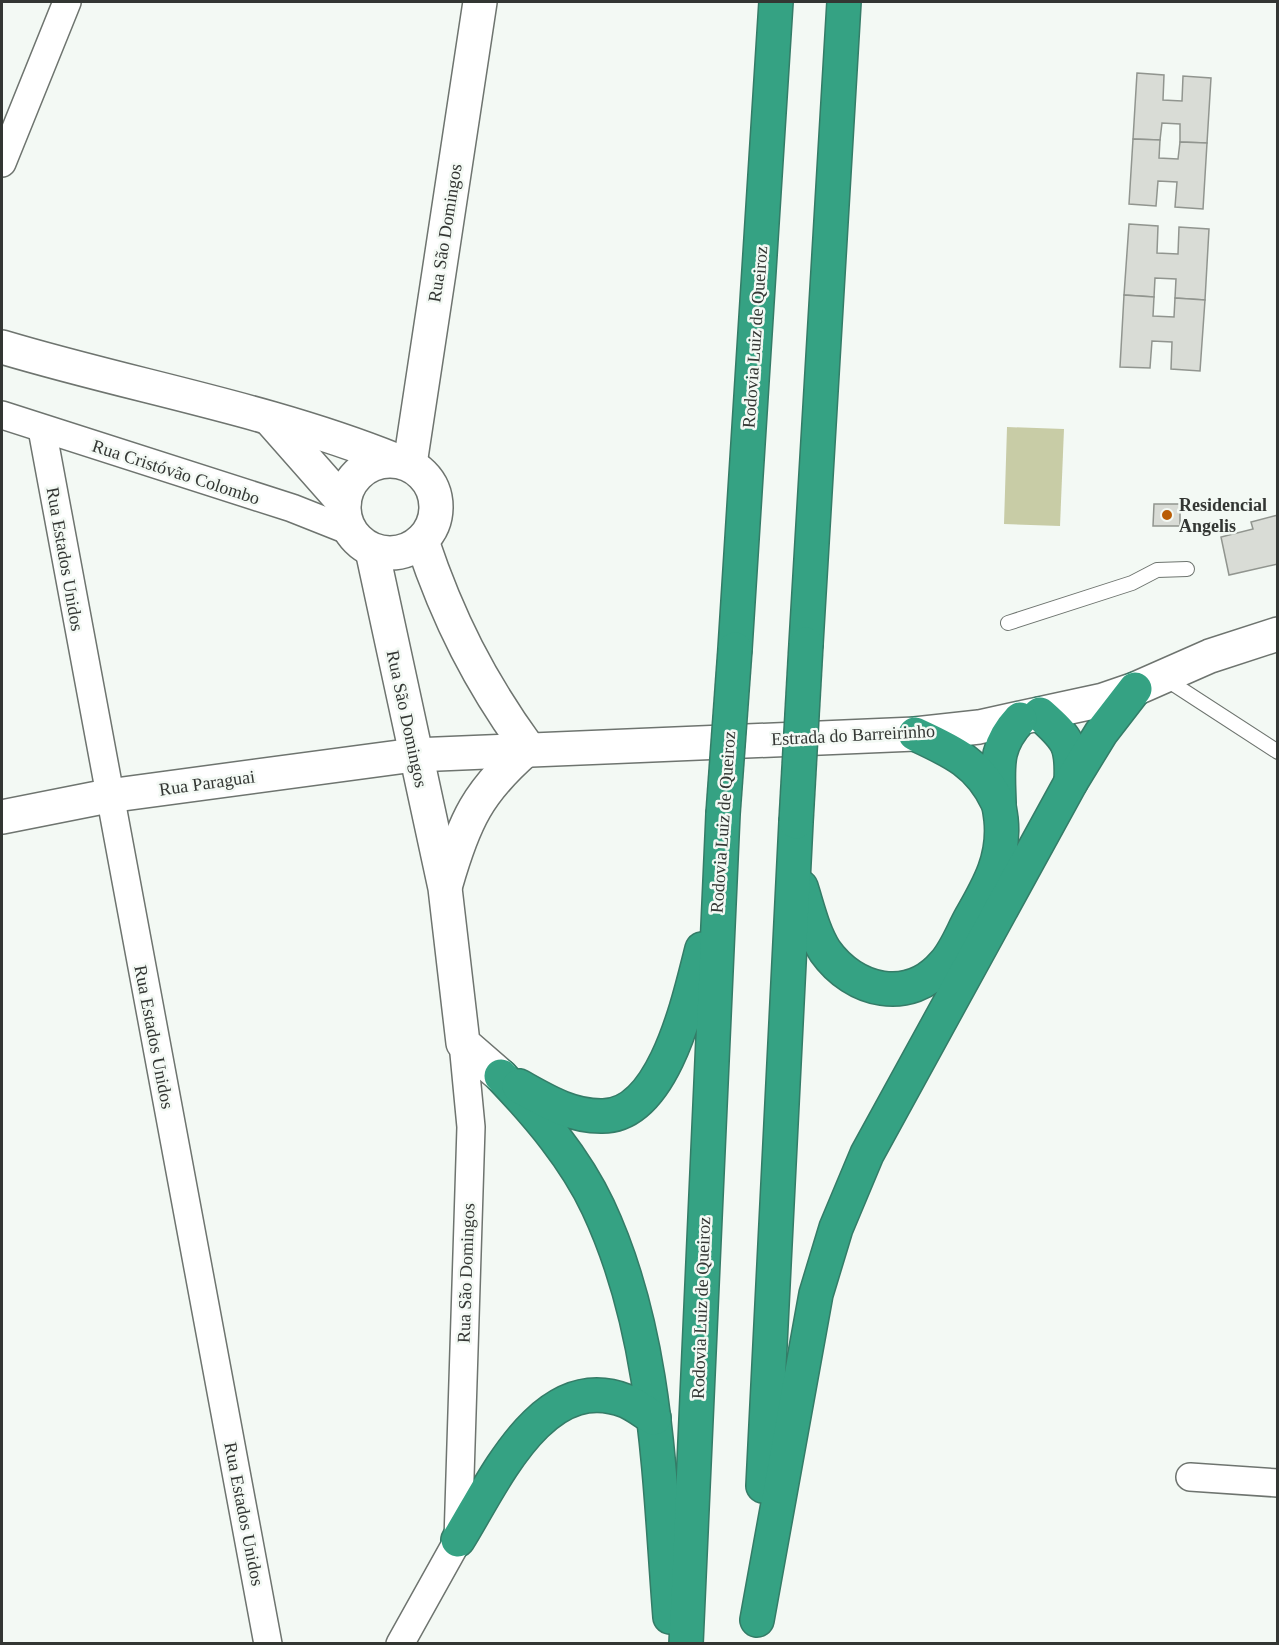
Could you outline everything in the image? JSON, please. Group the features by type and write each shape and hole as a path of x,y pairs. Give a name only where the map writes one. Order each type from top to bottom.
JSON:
{"highway":[{"name":"Rodovia Luiz de Queiroz","path":"686,1644 718,889 776,2"},
{"path":"756,1632 796,822 844,2"},
{"path":"756,1632 816,1294 836,1228 867,1154 1071,783 1101,733 1148,683"},
{"path":"795,864 813,926 824,949 838,968 857,981 880,990 903,990 928,978 945,963 995,874 1003,840 999,804 998,754 1006,734 1030,717 1065,737 1072,754 1071,783"},
{"path":"915,734 960,755 982,777 999,804"},
{"path":"501,1076 552,1104 576,1114 604,1117 625,1110 650,1088 679,1036 718,889"},
{"path":"501,1076 530,1106 566,1154 597,1205 621,1261 641,1329 654,1418 672,1644"},
{"path":"458,1540 524,1435 548,1413 579,1396 600,1395 627,1401 654,1418"}],"main road":[{"name":"Rua São Domingos","path":"402,462 480,2"},
{"path":"2,347 87,373 270,418 306,427 402,462 423,473 432,485 436,499 436,515 432,530 411,549 385,554 355,528 270,418"},
{"path":"355,528 348,489 361,472 380,461 402,462"},
{"name":"Rua São Domingos","path":"355,528 414,755 445,888 463,1042"},
{"path":"422,541 455,629 476,671 528,748"},
{"name":"Estrada do Barreirinho","path":"414,755 528,748 915,734 1030,717 1103,700 1210,656 1278,634"},
{"name":"Rua São Domingos","path":"445,888 458,842 474,806 498,774 528,748"},
{"name":"Rua Paraguai","path":"2,817 108,796 414,755"},
{"path":"463,1042 501,1076"}],"street":[{"path":"2,163 67,2"},
{"name":"Rua Cristóvão Colombo","path":"2,415 355,528"},
{"name":"Rua Estados Unidos","path":"42,429 108,796 268,1644"},
{"name":"Rua São Domingos","path":"400,1644 458,1540 471,1127 463,1042"},
{"path":"1190,1477 1278,1483"}],"lane":[{"path":"1008,623 1132,584 1157,570 1187,569"},
{"path":"1148,683 1278,752"}],"green space":[{"path":"1007,427 1064,429 1060,526 1004,524"}],"building":[{"path":"1137,73 1164,75 1163,100 1182,101 1183,76 1211,78 1207,143 1180,142 1180,124 1162,123 1160,140 1133,139"},
{"path":"1133,139 1160,140 1159,158 1178,159 1180,142 1207,143 1203,209 1175,207 1177,182 1158,181 1156,206 1129,204"},
{"path":"1129,224 1158,226 1157,253 1178,254 1179,227 1209,229 1205,300 1175,298 1176,279 1155,278 1154,297 1124,295"},
{"path":"1124,295 1154,297 1153,316 1174,317 1175,298 1205,300 1200,371 1171,369 1172,342 1152,341 1150,368 1120,367"},
{"name":"Residencial Angelis","path":"1154,504 1180,504 1180,526 1153,526"},
{"path":"1278,515 1278,564 1229,575 1221,537 1253,529 1251,522"}],"place":[{"name":"Residencial Angelis","path":"1167,515"}]}
